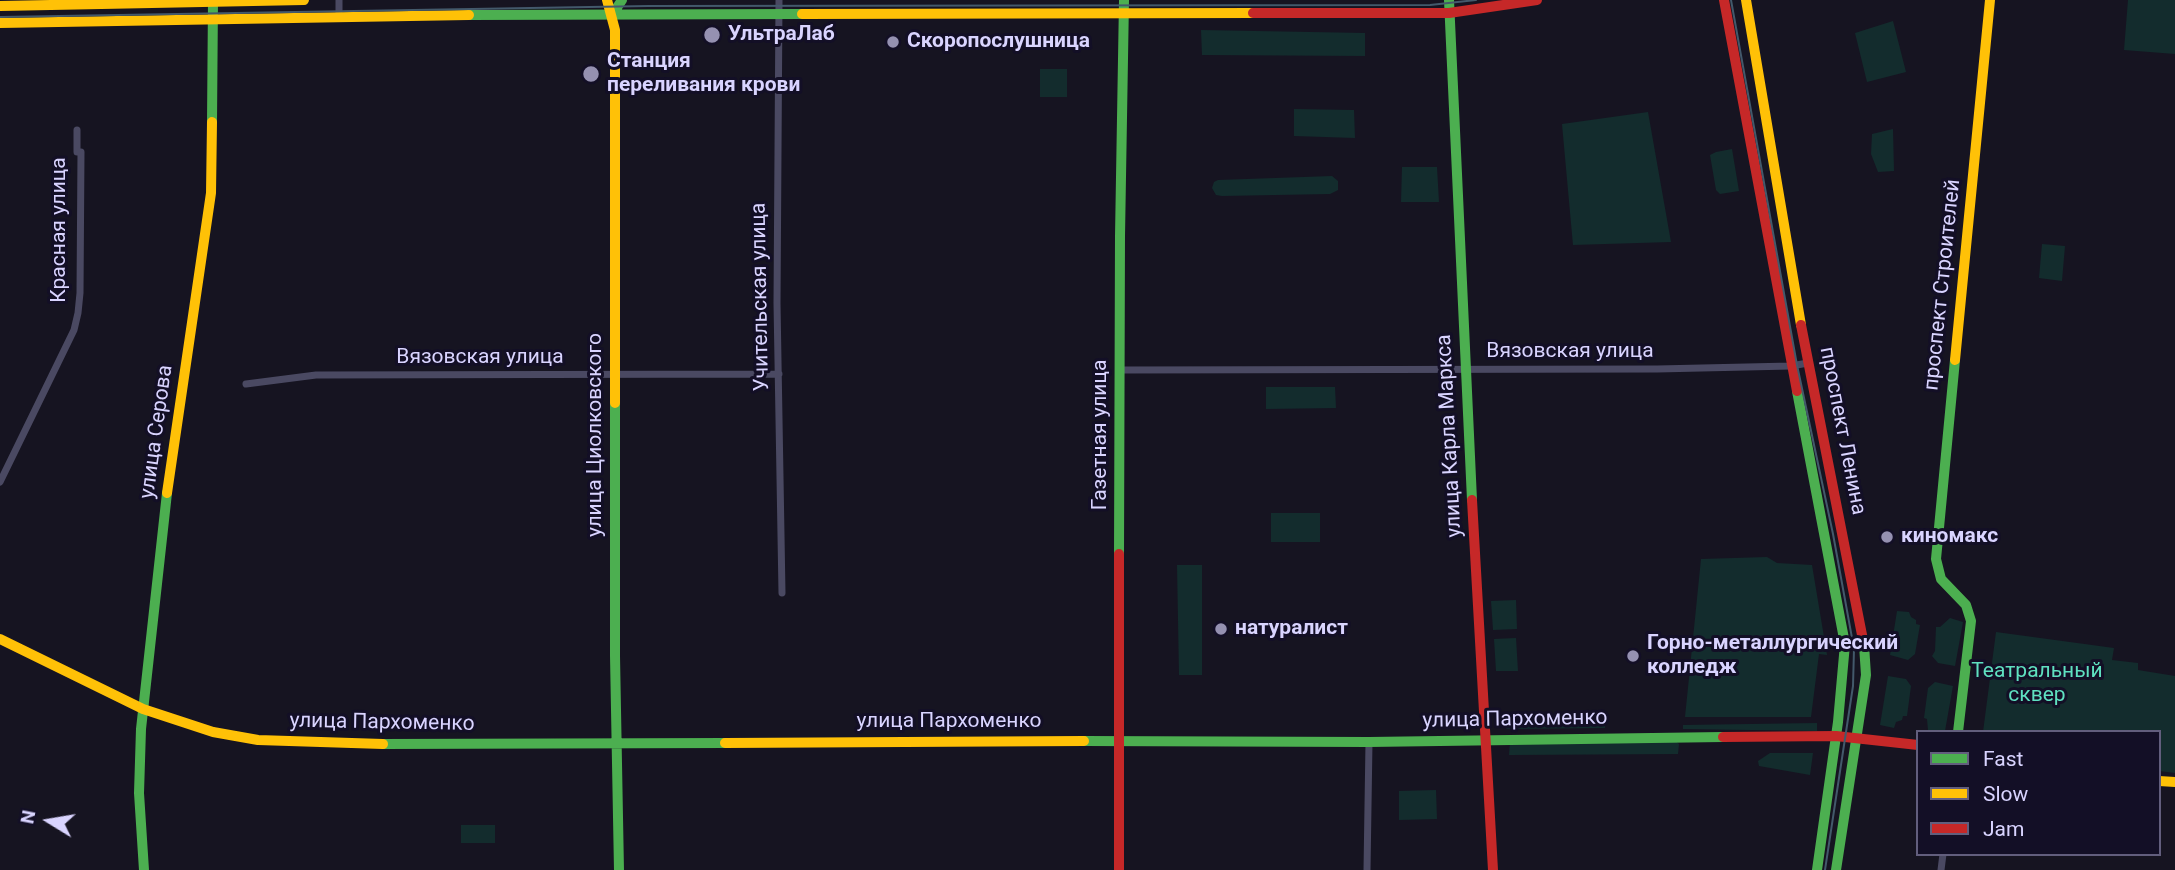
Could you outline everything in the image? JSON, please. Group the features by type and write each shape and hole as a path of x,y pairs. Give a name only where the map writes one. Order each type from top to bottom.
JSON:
{"main road":[{"name":"улица Серова","path":"144,870 139,793 143,709 169,475 211,193 213,0"},
{"path":"0,6 304,0"},
{"name":"улица Циолковского","path":"607,0 615,30 616,743 619,870"},
{"path":"612,15 622,0"},
{"name":"Газетная улица","path":"1119,870 1120,236 1124,0"},
{"name":"улица Карла Маркса","path":"1449,0 1493,870"},
{"path":"0,23 339,16 1449,13 1537,0"},
{"name":"проспект Ленина","path":"1724,0 1845,644 1836,736 1817,870"},
{"name":"проспект Ленина","path":"1746,0 1808,363 1864,639 1866,675 1836,870"},
{"name":"проспект Строителей","path":"1958,730 1971,621 1966,604 1950,590 1939,574 1936,559 1990,0"},
{"name":"улица Пархоменко","path":"0,639 143,709 213,732 258,740 383,744 800,741 1119,743 1836,736 1916,745"}],"street":[{"path":"339,0 339,16"},
{"name":"Учительская улица","path":"779,0 782,593"},
{"name":"Красная улица","path":"0,481 74,330 78,313 81,152 77,152 77,130"},
{"name":"Вязовская улица","path":"1121,370 1466,370 1791,366 1808,363"},
{"name":"Вязовская улица","path":"246,384 298,376 779,374"},
{"path":"1367,870 1369,742"}],"green space":[{"path":"2128,0 2175,0 2175,54 2124,50"},
{"path":"1893,21 1906,72 1867,82 1855,33"},
{"path":"1201,30 1365,33 1365,56 1202,55"},
{"path":"1040,69 1067,69 1067,97 1040,97"},
{"path":"1294,109 1354,110 1355,138 1294,136"},
{"path":"1648,112 1671,242 1573,245 1562,124"},
{"path":"1893,129 1894,171 1878,172 1871,154 1872,134"},
{"path":"1732,149 1739,191 1720,194 1716,190 1710,155"},
{"path":"1402,167 1437,167 1439,202 1401,202"},
{"path":"1332,176 1338,181 1338,190 1330,194 1222,196 1216,195 1212,188 1218,180"},
{"path":"2042,244 2065,246 2062,281 2039,278"},
{"path":"1266,387 1335,387 1336,408 1266,409"},
{"path":"1271,513 1320,513 1320,542 1271,542"},
{"path":"1767,557 1777,563 1812,565 1827,655 1819,654 1811,717 1685,717 1701,559"},
{"path":"1177,565 1202,565 1202,675 1179,675"},
{"path":"1516,600 1517,629 1493,630 1491,601"},
{"path":"1897,611 1909,612 1916,624 1920,625 1915,654 1908,660 1890,655"},
{"path":"1950,618 1963,622 1955,666 1938,663 1932,656 1935,651 1936,627 1940,627"},
{"name":"Театральный сквер","path":"1996,632 2114,648 2112,660 2138,663 2138,670 2175,676 2175,773 2161,771 2161,730 1983,730"},
{"path":"1516,638 1518,671 1496,671 1494,639"},
{"path":"1888,676 1906,679 1911,686 1907,716 1896,722 1894,728 1880,725"},
{"path":"1935,682 1953,686 1945,730 1928,730 1927,719 1924,718 1928,688"},
{"path":"1605,722 1605,728 1506,729 1507,723"},
{"path":"1817,723 1817,731 1683,729 1683,725"},
{"path":"1676,741 1679,744 1678,754 1509,755 1510,742"},
{"path":"1770,753 1813,753 1810,775 1759,766 1758,761"},
{"path":"1436,790 1437,819 1399,820 1399,791"},
{"path":"461,825 495,825 495,843 461,843"}],"tram line":[{"path":"0,17 648,6 1430,5 1476,0"},
{"path":"1731,0 1797,365 1854,649 1853,686 1825,870"}],"traffic: fast":[{"path":"212,122 213,0"},
{"path":"612,15 622,0"},
{"path":"1119,554 1124,0"},
{"path":"1449,0 1472,500"},
{"path":"469,15 802,14"},
{"path":"1955,360 1936,559 1941,579 1966,605 1971,621 1958,730"},
{"path":"1797,391 1845,644 1838,722 1817,870"},
{"path":"615,403 615,656 619,870"},
{"path":"144,870 139,793 141,729 167,493"},
{"path":"1836,870 1866,675 1864,645"},
{"path":"1084,741 1369,742 1723,737"},
{"path":"383,744 725,743"}],"traffic: slow":[{"path":"0,6 304,0"},
{"path":"607,0 615,30 615,403"},
{"path":"1746,0 1801,325"},
{"path":"1955,360 1990,0"},
{"path":"802,14 1253,13"},
{"path":"0,23 469,15"},
{"path":"167,493 211,193 212,122"},
{"path":"0,639 143,709 213,732 258,740 383,744"},
{"path":"725,743 1084,741"},
{"path":"2161,781 2175,782"}],"traffic: jam":[{"path":"1253,13 1449,13 1537,0"},
{"path":"1724,0 1797,391"},
{"path":"1801,325 1864,645"},
{"path":"1472,500 1493,870"},
{"path":"1119,554 1119,870"},
{"path":"1723,737 1836,736 1916,745"}],"place":[{"name":"УльтраЛаб","path":"712,35"},
{"name":"Скоропослушница","path":"893,42"},
{"name":"Станция переливания крови","path":"591,74"},
{"name":"киномакс","path":"1887,537"},
{"name":"натуралист","path":"1221,629"},
{"name":"Горно-металлургический колледж","path":"1633,656"}]}
